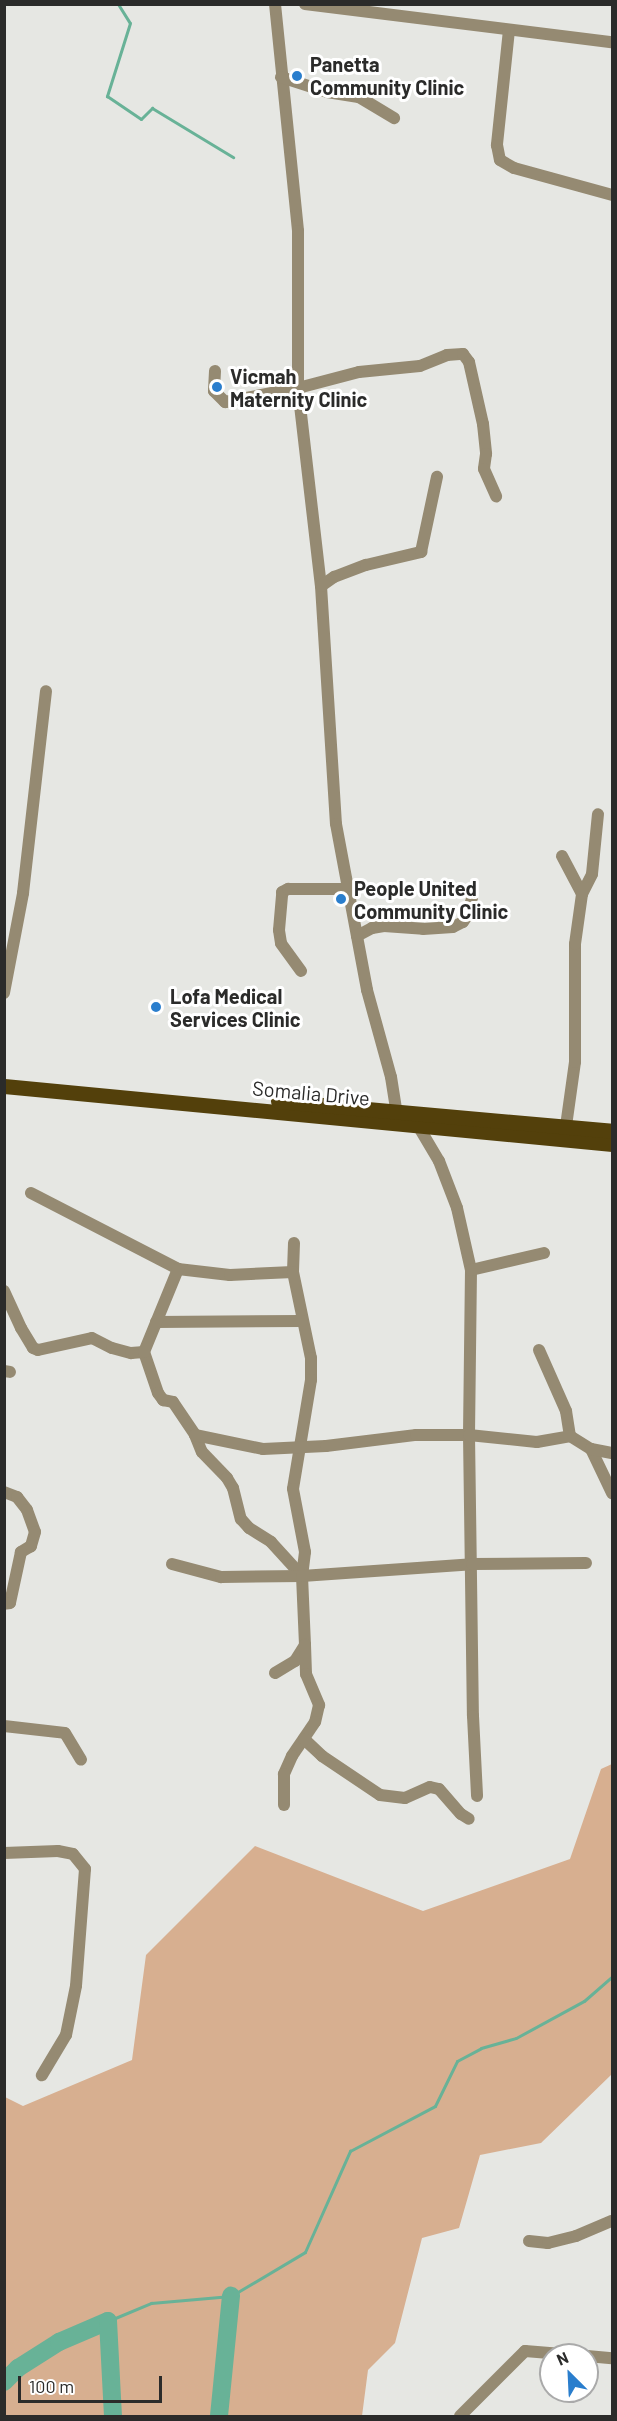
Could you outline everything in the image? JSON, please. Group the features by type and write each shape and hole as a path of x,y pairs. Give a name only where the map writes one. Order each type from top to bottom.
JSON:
{"main road":[{"name":"Somalia Drive","path":"4,1078 396,1110 612,1131"},
{"name":"Somalia Drive","path":"4,1086 612,1144"}],"street":[{"path":"275,4 298,231 298,388 321,586 336,824 367,990 391,1077 396,1110"},
{"path":"304,4 612,42"},
{"path":"509,30 497,145 500,160 514,168 612,195"},
{"path":"281,77 327,92 359,97 394,118"},
{"path":"215,371 214,391 225,402 298,388 359,372 420,366 442,356 463,354 469,362 483,424 486,454 484,469 496,496"},
{"path":"321,586 366,565 422,552 437,477"},
{"path":"4,993 18,923 46,691"},
{"path":"567,1126 575,1062 575,944 582,894 591,880 598,814"},
{"path":"562,856 582,894"},
{"path":"301,971 281,943 279,930 282,892 288,889 349,889"},
{"path":"357,936 372,928 384,926 423,929 453,927 463,922 472,899"},
{"path":"417,1124 431,1145 453,1199 471,1270 469,1435 473,1716 477,1796"},
{"path":"31,1193 178,1269 230,1275 293,1272"},
{"path":"284,1806 284,1774 315,1722 319,1706 306,1674 302,1576 303,1534 293,1489 311,1380 311,1358 293,1272 294,1243"},
{"path":"471,1270 544,1253"},
{"path":"178,1269 144,1352 158,1393 163,1400 173,1402 195,1435 202,1452 227,1478 233,1488 241,1520 271,1542 302,1576"},
{"path":"4,1291 33,1348 38,1350 92,1338 112,1348 131,1353 144,1352"},
{"path":"156,1322 302,1321"},
{"path":"539,1350 566,1411 570,1436"},
{"path":"195,1435 244,1447 299,1448 416,1435 469,1435 537,1442 570,1436 591,1449 612,1453"},
{"path":"591,1449 612,1493"},
{"path":"4,1492 17,1497 27,1510 34,1532 31,1546 21,1552 10,1603 4,1604"},
{"path":"172,1564 221,1577 302,1576 472,1564 586,1563"},
{"path":"275,1673 295,1661 304,1645"},
{"path":"4,1726 66,1733 81,1760"},
{"path":"304,1739 322,1756 380,1795 405,1798 430,1787 439,1789 461,1814 469,1819"},
{"path":"4,1853 58,1851 73,1854 85,1869 76,1986 66,2035 42,2075"},
{"path":"529,2241 548,2243 576,2236 612,2221"},
{"path":"460,2416 525,2351 539,2352"}],"shaded area":[{"path":"612,1764 612,2074 541,2143 480,2155 459,2228 422,2238 395,2343 368,2370 362,2416 5,2416 5,2097 23,2106 132,2060 146,1955 255,1846 423,1911 570,1859 601,1769"}],"waterway":[{"path":"118,4 130,23 107,96 141,119 152,108 233,157"},
{"path":"108,2321 151,2303 231,2296 305,2252 350,2151 435,2106 457,2061 481,2048 516,2038 584,2001 612,1977"},
{"path":"219,2416 231,2296"},
{"path":"4,2382 18,2368 59,2342 108,2321 113,2416"}],"place":[{"name":"Panetta Community Clinic","path":"297,76"},
{"name":"Vicmah Maternity Clinic","path":"217,387"},
{"name":"People United Community Clinic","path":"341,899"},
{"name":"Lofa Medical Services Clinic","path":"156,1007"}]}
